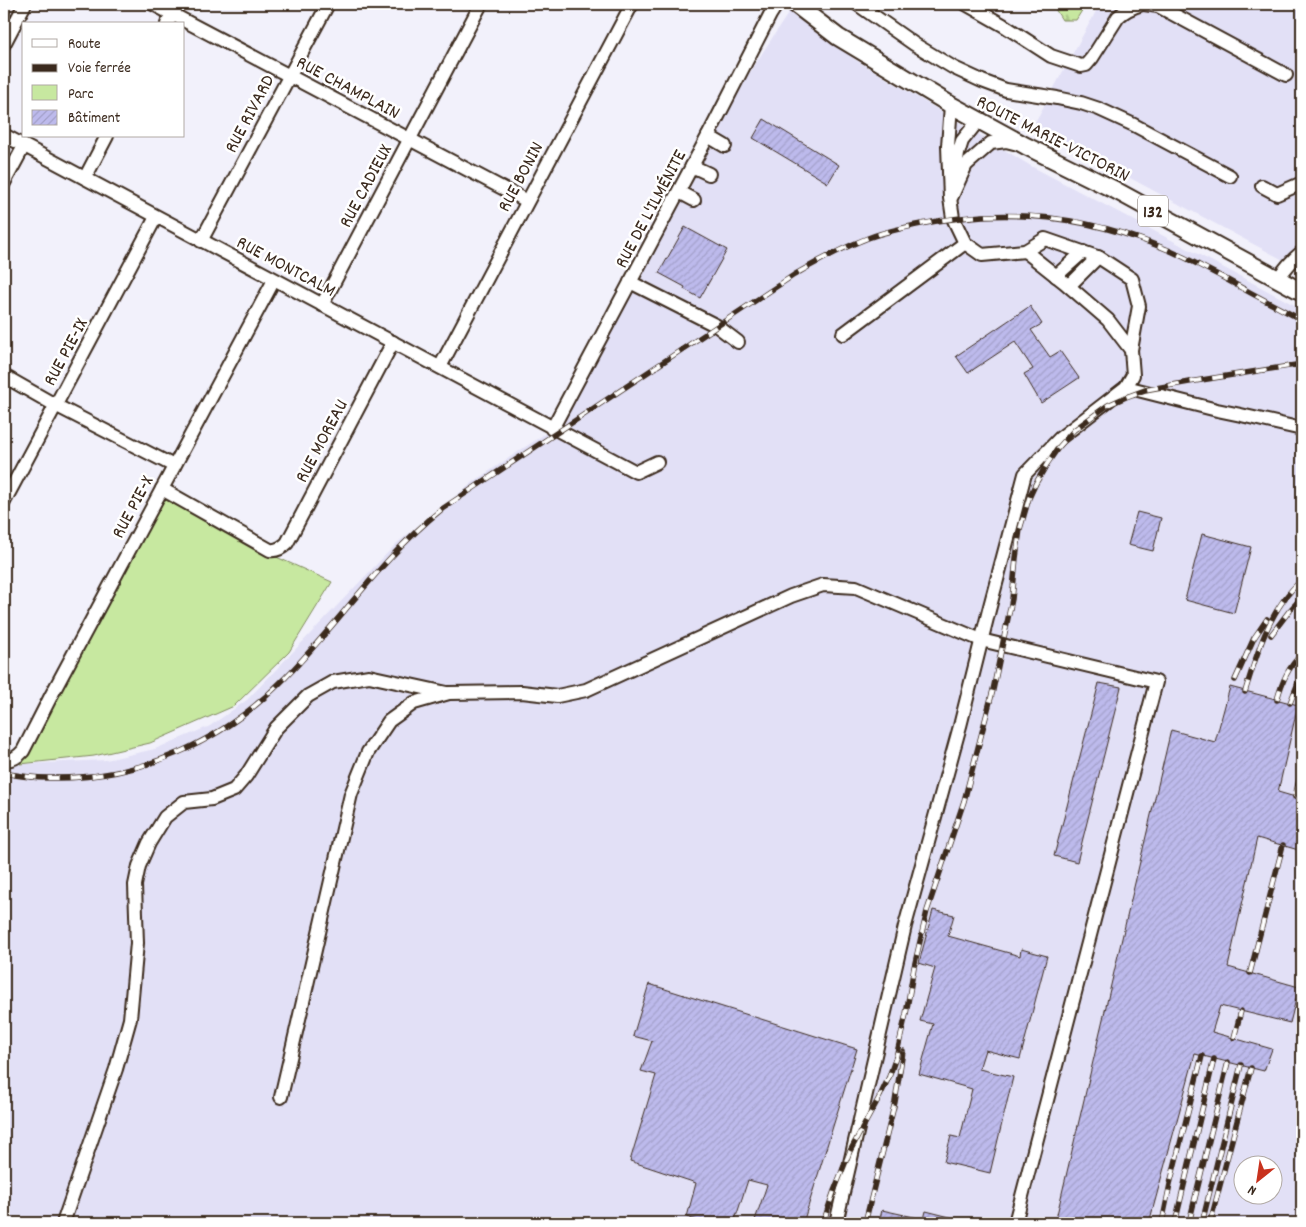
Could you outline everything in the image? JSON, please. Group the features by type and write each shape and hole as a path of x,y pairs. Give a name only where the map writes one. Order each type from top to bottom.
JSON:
{"main road":[{"name":"ROUTE MARIE-VICTORIN","path":"795,4 838,37 978,121 1115,190 1302,292"}],"street":[{"path":"4,44 25,4"},
{"name":"RUE CHAMPLAIN","path":"153,4 526,201"},
{"name":"RUE RIVARD","path":"201,241 328,4"},
{"name":"RUE CADIEUX","path":"322,305 481,4"},
{"name":"RUE BONIN","path":"440,367 526,201 632,4"},
{"name":"RUE DE L'ILMÉNITE","path":"552,429 708,136 770,15 778,4"},
{"path":"856,4 914,44 954,68 982,81 1006,90 1057,98 1099,109 1230,176"},
{"path":"966,4 1051,56 1082,66 1086,65 1092,58 1123,12 1133,6 1143,4 1158,6 1286,75"},
{"path":"836,1223 906,926 1025,474 1060,438 1126,387 1133,375 1131,350 1139,306 1132,279 1098,257 1045,239 1026,251 982,254 966,243 953,218 950,198 948,146 950,105"},
{"path":"950,198 962,141 978,121"},
{"name":"RUE MONTCALM","path":"4,135 440,367 552,429 636,472 657,462"},
{"path":"708,136 725,146"},
{"path":"85,178 106,138"},
{"path":"950,198 966,165 991,142 1006,141 1026,146"},
{"path":"4,183 24,146"},
{"path":"692,166 709,174"},
{"path":"1262,186 1277,194 1302,183"},
{"path":"678,192 694,200"},
{"name":"RUE PIE-IX","path":"4,502 156,217"},
{"path":"843,334 966,243"},
{"path":"1026,251 1108,320 1131,350"},
{"path":"1056,276 1083,252"},
{"path":"1278,279 1293,259 1302,252"},
{"path":"1069,286 1098,257"},
{"name":"RUE PIE-X","path":"4,760 13,759 23,751 274,280"},
{"path":"630,282 718,326 738,342"},
{"path":"1113,326 1137,316"},
{"name":"RUE MOREAU","path":"162,489 265,547 275,551 282,548 287,543 393,342"},
{"path":"4,376 174,466"},
{"path":"1126,387 1302,429"},
{"path":"281,1097 351,794 368,752 389,721 414,703 449,694 522,692 557,696 586,690 791,596 824,585 856,587 981,640 1156,682 1015,1223"},
{"path":"63,1223 116,1069 130,1019 137,943 135,885 139,866 165,817 184,802 212,799 234,790 246,776 276,728 308,696 333,682 368,676 449,694"}],"shaded area":[{"path":"1100,4 1302,4 1302,270 1033,126"},
{"path":"791,9 854,59 1031,166 1302,309 1302,1223 4,1223 4,765 106,760 155,749 210,726 247,700 397,543 476,480 552,429 739,89"}],"green space":[{"path":"1052,4 1086,4 1076,20 1062,20"},
{"path":"158,496 272,555 332,582 289,652 234,706 150,743 94,756 20,764"}],"building":[{"path":"764,119 839,165 828,183 753,138"},
{"path":"685,227 727,250 700,298 684,289 685,287 659,273"},
{"path":"1030,306 1042,324 1031,330 1050,357 1060,351 1079,378 1041,403 1024,374 1033,369 1015,342 968,373 956,356"},
{"path":"1137,512 1161,518 1153,551 1128,545"},
{"path":"1202,534 1251,547 1234,613 1185,600"},
{"path":"1099,683 1121,687 1077,862 1054,856"},
{"path":"1230,687 1298,705 1278,792 1302,799 1302,851 1257,838 1228,967 1299,987 1290,1023 1220,1006 1212,1032 1272,1049 1264,1071 1195,1054 1149,1223 1055,1223 1171,730 1215,742"},
{"path":"933,910 954,915 948,936 1020,956 1021,949 1047,956 1020,1059 985,1050 979,1069 1013,1077 990,1173 944,1162 951,1136 960,1138 972,1089 919,1074 933,1024 920,1021 935,968 919,963"},
{"path":"649,984 857,1049 803,1223 754,1223 767,1185 748,1180 734,1223 705,1223 687,1217 696,1183 630,1161 656,1075 641,1071 652,1041 633,1036"},
{"path":"882,1210 923,1219 922,1223 879,1223"},
{"path":"926,1211 962,1220 962,1223 923,1223"}],"railway":[{"path":"4,773 26,777 49,778 83,777 116,772 178,753 235,721 261,701 285,678 380,569 420,528 442,509 794,275 839,250 874,236 947,219 978,216 1040,217 1101,227 1169,250 1302,320"},
{"path":"823,1223 850,1151 880,1096 896,1057 927,911 964,801 993,690 1012,599 1020,529 1029,498 1036,483 1058,448 1074,430 1108,405 1145,390 1302,364"},
{"path":"1245,692 1254,662 1273,617 1281,603 1302,580"},
{"path":"1271,635 1302,597"},
{"path":"1235,680 1254,638 1267,619"},
{"path":"1277,700 1286,675 1302,654"},
{"path":"1290,703 1302,673"},
{"path":"1295,797 1302,768"},
{"path":"1250,973 1283,845"},
{"path":"1234,1038 1241,1011"},
{"path":"865,1223 895,1102 903,1051"},
{"path":"1162,1223 1202,1056"},
{"path":"1175,1223 1214,1059"},
{"path":"1189,1223 1228,1062"},
{"path":"1202,1223 1241,1065"},
{"path":"1210,1223 1251,1068"}]}
